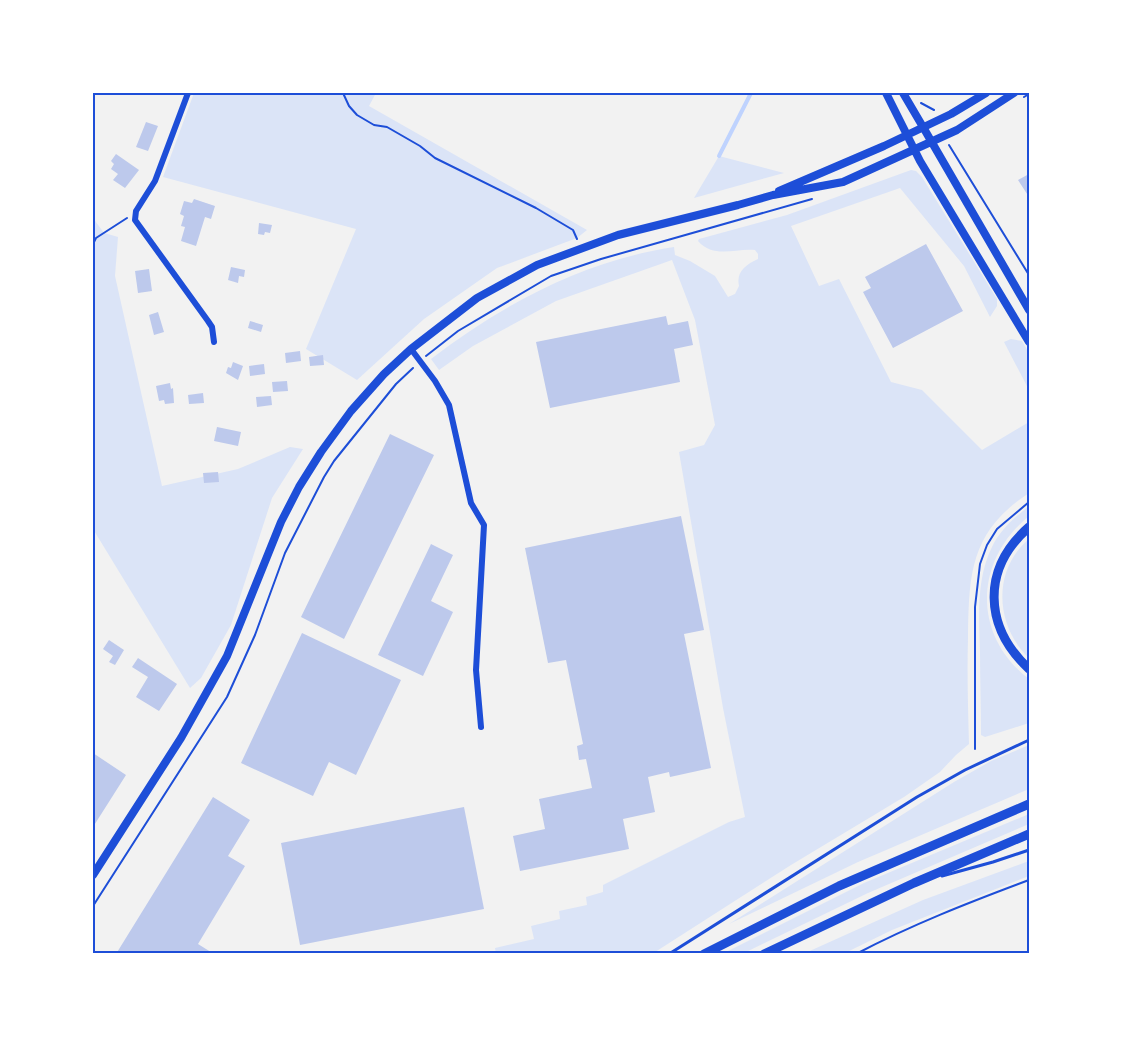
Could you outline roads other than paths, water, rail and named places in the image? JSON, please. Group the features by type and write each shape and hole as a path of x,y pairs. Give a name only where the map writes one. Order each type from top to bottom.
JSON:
{"highway":[{"path":"1029,527 1015,539 1004,557 998,570 995,599 996,619 1003,638 1015,656 1029,669"},
{"path":"704,954 838,886 1029,804"},
{"path":"764,954 914,883 1029,834"}],"main road":[{"path":"773,195 907,135 986,93"},
{"path":"93,875 181,738 222,666 281,522 299,487 351,411 384,374 411,349 451,316 493,288 537,264 618,235 738,206 773,195 843,182 931,143 1017,96"},
{"path":"923,127 1029,310"},
{"path":"907,135 1029,342"}],"street":[{"path":"188,93 154,181 135,215 135,220 213,327 214,342"},
{"path":"886,93 907,135"},
{"path":"903,93 923,127"},
{"path":"411,349 439,387 449,405 471,502 484,525 476,670 481,727"}],"lane":[{"path":"669,954 917,797 965,770 1029,740"},
{"path":"914,883 1029,850"}],"waterway":[{"path":"719,156 751,93"}]}
